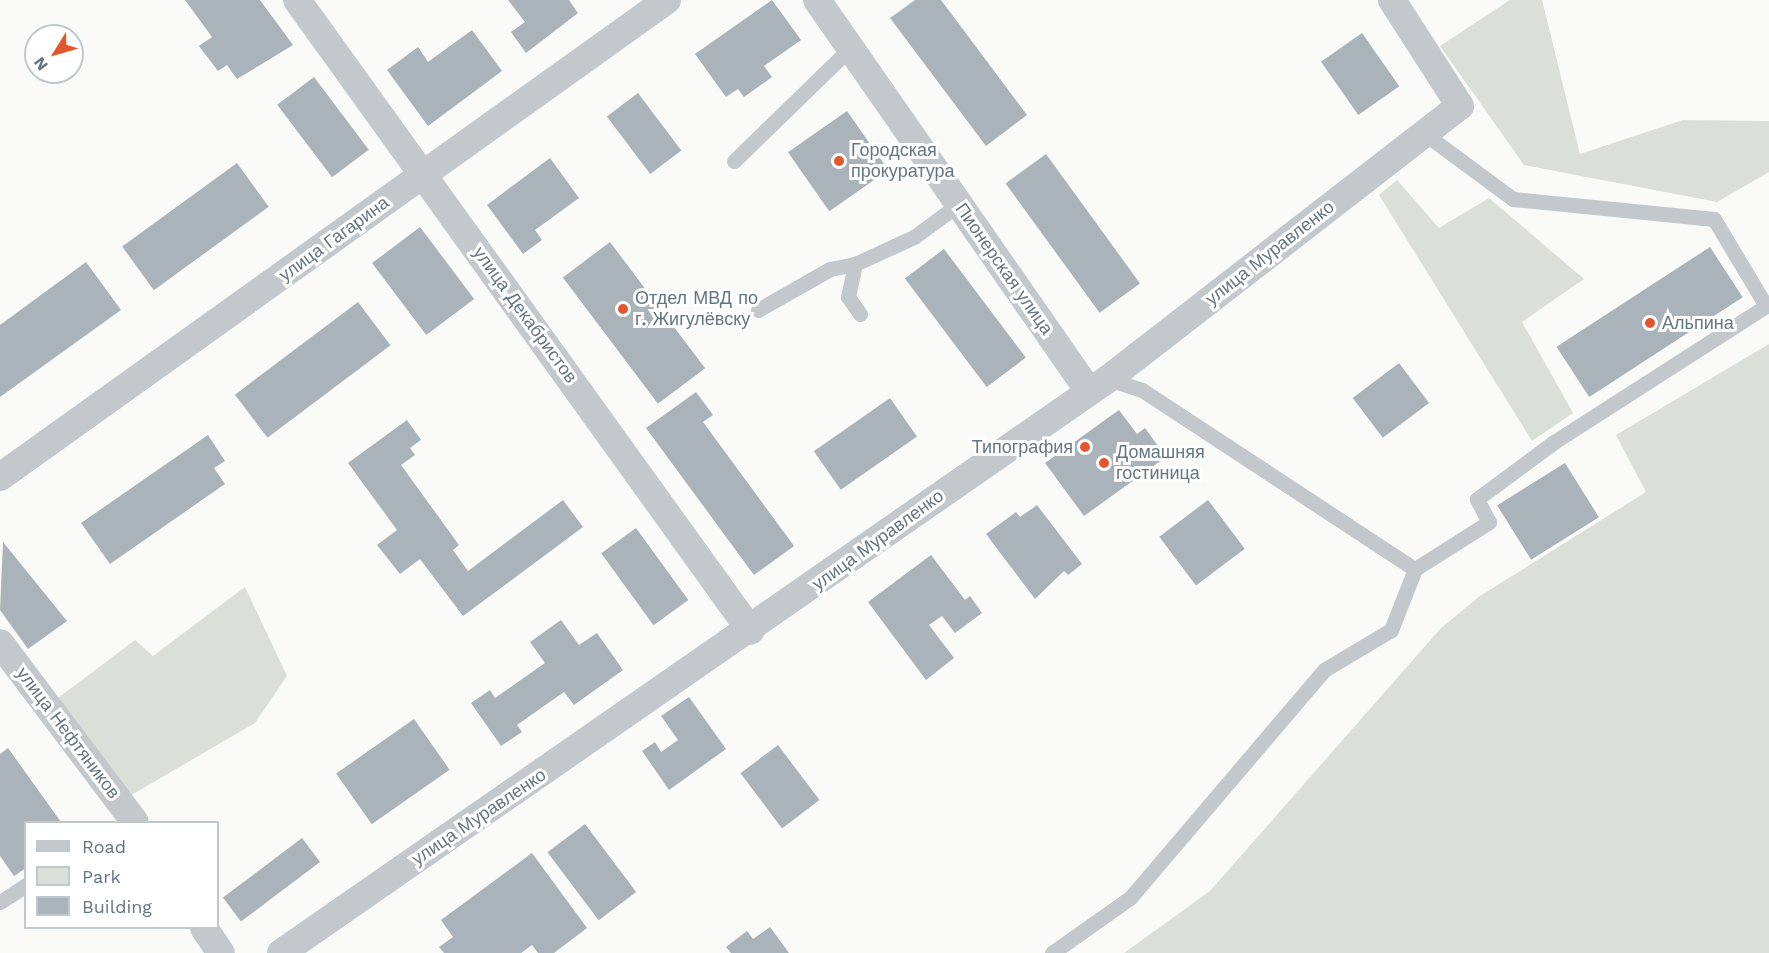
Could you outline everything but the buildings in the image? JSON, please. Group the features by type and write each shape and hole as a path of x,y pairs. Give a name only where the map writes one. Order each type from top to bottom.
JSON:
{"street":[{"name":"улица Декабристов","path":"297,0 751,631"},
{"name":"улица Гагарина","path":"0,477 667,0"},
{"name":"Пионерская улица","path":"817,0 959,204 1098,385"},
{"name":"улица Муравленко","path":"281,953 751,631 1098,385 1460,106 1392,0"},
{"name":"улица Нефтяников","path":"0,643 126,819"},
{"path":"205,929 221,953"}],"lane":[{"path":"734,161 850,48"},
{"path":"1052,953 1130,898 1324,670 1391,630 1415,569 1489,522 1477,499 1554,442 1767,305 1714,219 1513,199 1425,134"},
{"path":"758,310 830,269 855,264 914,237 959,204"},
{"path":"855,264 848,297 860,314"},
{"path":"1098,385 1142,390 1415,569"},
{"path":"0,903 24,886"}],"green space":[{"path":"1510,0 1542,0 1580,154 1683,120 1769,121 1769,172 1717,202 1524,165 1440,46"},
{"path":"1397,180 1439,228 1489,198 1584,279 1522,322 1573,413 1532,441 1379,195"},
{"path":"1769,344 1769,953 1124,953 1210,891 1441,628 1480,596 1646,492 1616,435"},
{"path":"245,587 287,676 255,723 128,797 54,701 135,640 153,656"}],"place":[{"name":"Городская прокуратура","path":"839,161"},
{"name":"Отдел МВД по г. Жигулёвску","path":"623,309"},
{"name":"Альпина","path":"1650,323"},
{"name":"Типография","path":"1085,447"},
{"name":"Домашняя гостиница","path":"1104,463"}]}
